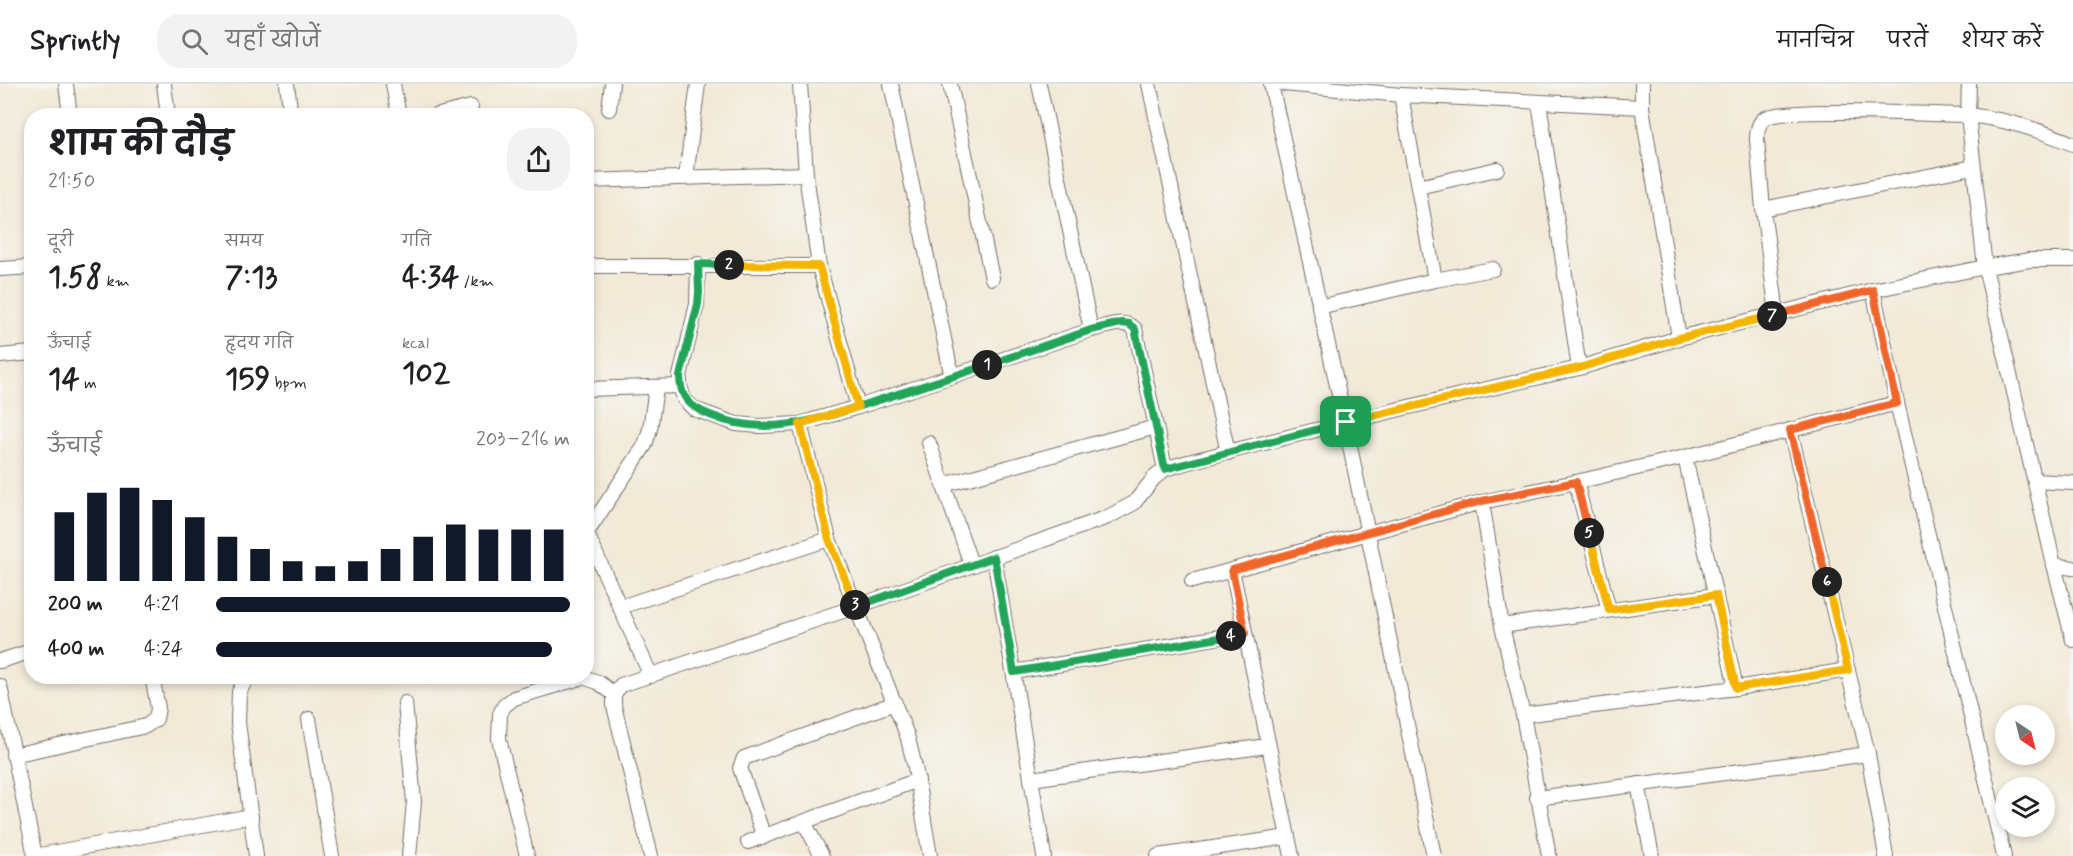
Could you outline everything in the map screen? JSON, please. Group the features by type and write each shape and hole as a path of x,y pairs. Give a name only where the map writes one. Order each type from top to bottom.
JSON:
{"street":[{"path":"66,84 69,108"},
{"path":"164,84 167,108"},
{"path":"287,84 290,108"},
{"path":"393,84 398,108"},
{"path":"609,109 612,84"},
{"path":"686,177 698,84"},
{"path":"800,84 806,174 819,266 858,407"},
{"path":"891,84 952,377"},
{"path":"950,84 992,278"},
{"path":"1039,84 1091,330"},
{"path":"1149,84 1228,453"},
{"path":"1271,84 1346,422 1434,856"},
{"path":"1284,84 1401,95 1642,107"},
{"path":"1642,84 1642,107 1679,338"},
{"path":"1969,84 1968,115 1985,267 2073,640"},
{"path":"1401,95 1435,280"},
{"path":"1539,102 1579,368"},
{"path":"467,108 471,107"},
{"path":"1777,314 1763,209 1757,140 1762,120 1771,115 1814,112 1968,115 1988,117 2073,144"},
{"path":"1763,209 1973,167"},
{"path":"1418,187 1497,169"},
{"path":"594,181 806,174"},
{"path":"614,694 621,685 855,607 1122,510 1134,503 1154,477 1165,469 1346,422 1579,368 1679,338 1873,290 1985,267 2044,259 2073,260"},
{"path":"594,266 698,264 819,266"},
{"path":"698,264 698,304 680,376 684,399 694,409 736,424 759,426 800,424 952,377 1091,330 1121,323 1129,324 1135,329 1165,469"},
{"path":"0,269 24,268"},
{"path":"1319,307 1435,280 1493,270"},
{"path":"1873,290 1897,403 2004,856"},
{"path":"0,356 24,354"},
{"path":"594,389 680,386"},
{"path":"594,522 645,445 650,429 656,388"},
{"path":"1192,581 1482,501 1685,457 1897,403"},
{"path":"800,424 829,539 907,735 918,780 930,856"},
{"path":"943,486 1156,427"},
{"path":"1790,430 1868,754 1886,856"},
{"path":"929,443 971,564"},
{"path":"1685,457 1736,688"},
{"path":"2035,480 2073,483"},
{"path":"1576,482 1609,610"},
{"path":"1482,501 1502,626 1523,715 1549,856"},
{"path":"620,607 829,539"},
{"path":"594,549 651,676"},
{"path":"994,557 1044,856"},
{"path":"2054,565 2073,568"},
{"path":"1232,570 1267,746 1292,856"},
{"path":"1502,626 1716,595"},
{"path":"1014,672 1245,633"},
{"path":"0,661 24,654"},
{"path":"1523,715 1736,688 1848,670"},
{"path":"594,681 614,694 618,723 651,856"},
{"path":"14,755 146,726 156,719 158,708 154,684"},
{"path":"244,684 239,692 238,723 256,856"},
{"path":"527,856 499,739 498,722 504,706 514,698 560,684"},
{"path":"0,686 35,856 100,851 251,816"},
{"path":"405,703 414,802 409,856"},
{"path":"764,837 740,768 744,758 895,703"},
{"path":"309,719 332,856"},
{"path":"1031,779 1267,746"},
{"path":"1537,798 1868,754"},
{"path":"748,842 918,780"},
{"path":"1638,784 1652,856"},
{"path":"804,822 822,856"},
{"path":"1158,856 1288,837"}],"route":[{"path":"1346,422 1165,469 1135,329 1129,324 1121,323 1091,330 952,377 828,417 800,424 759,426 721,420 694,409 684,399 680,376 698,304 698,264 819,266 858,407 800,424 829,539 855,607 994,557 1014,672 1245,633 1232,570 1482,501 1576,482 1609,610 1716,595 1736,688 1848,670 1790,430 1897,403 1873,290 1679,338 1579,368 1346,422"}]}
